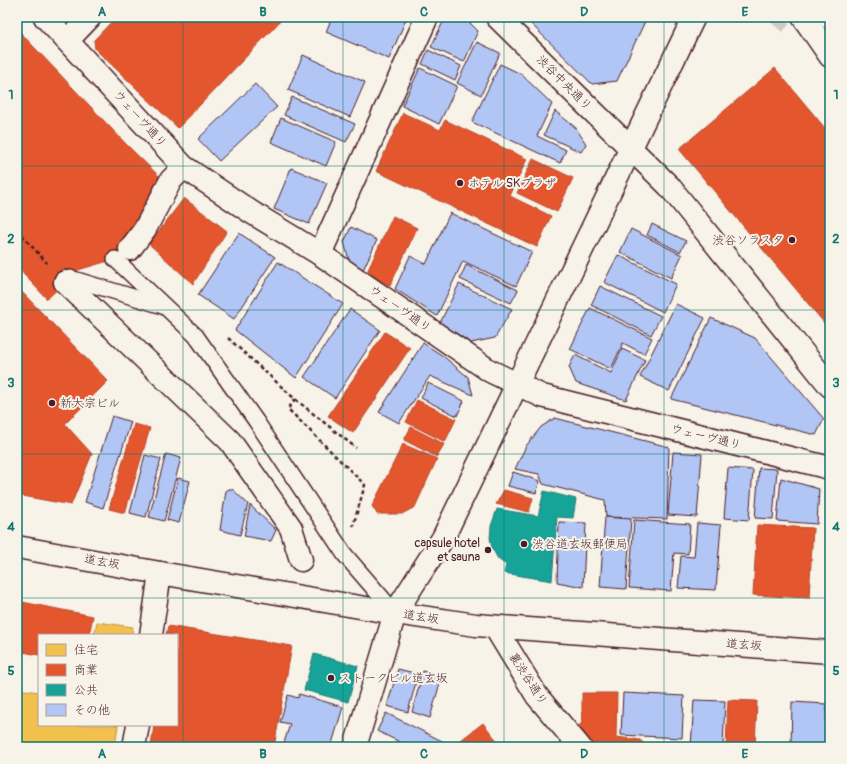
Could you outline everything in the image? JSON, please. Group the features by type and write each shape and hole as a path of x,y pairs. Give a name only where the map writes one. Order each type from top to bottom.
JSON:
{"main road":[{"name":"ウェーヴ通り","path":"45,17 68,40 184,167 251,212 320,254 490,371 542,396 830,468"},
{"path":"68,40 90,17"},
{"path":"320,254 427,17"},
{"name":"渋谷中央通り","path":"497,17 669,186 830,386"},
{"path":"355,747 395,613 443,538 694,17"},
{"path":"803,17 830,56"},
{"path":"122,254 145,229 171,180 184,167"},
{"path":"67,280 230,441 291,528 301,560"},
{"name":"道玄坂","path":"17,547 395,613 495,627 830,652"},
{"path":"151,634 160,573"},
{"name":"裏渋谷通り","path":"495,627 537,696 580,747"},
{"path":"134,747 138,726"}],"lane":[{"path":"122,254 166,306 196,336 215,361 345,555 395,613"},
{"path":"67,280 166,306"}],"path":[{"path":"17,230 67,280"},
{"path":"224,335 295,399 356,448"},
{"path":"295,399 288,410 366,485 345,555"}],"building: 住宅":[{"path":"97,622 133,627 132,634 94,634"},
{"path":"17,689 38,692 38,726 118,726 115,747 17,747"}],"building: 商業":[{"path":"116,17 284,17 178,128 95,49 94,40"},
{"path":"17,29 127,145 162,179 136,237 115,259 78,270 47,299 17,267"},
{"name":"渋谷ソラスタ","path":"775,68 830,134 830,330 679,149"},
{"name":"ホテル SKプラザ","path":"403,113 440,130 445,120 527,159 510,196 551,216 537,247 376,171"},
{"path":"533,159 573,178 557,212 517,193"},
{"path":"184,198 227,231 193,284 149,244"},
{"path":"393,216 417,228 390,286 367,272"},
{"name":"新大宗ビル","path":"17,287 108,381 65,424 92,454 71,505 17,495"},
{"path":"385,332 410,348 353,433 328,416"},
{"path":"417,400 456,419 445,442 406,422"},
{"path":"134,424 150,428 125,513 109,509"},
{"path":"411,427 444,444 437,457 404,440"},
{"path":"403,444 437,459 415,507 402,514 377,514 372,506"},
{"path":"504,490 533,498 529,512 496,504"},
{"path":"757,525 813,528 809,598 753,595"},
{"path":"17,601 93,616 89,634 38,634 38,655 17,651"},
{"path":"168,626 292,646 274,747 151,747 154,726 178,726 178,634 166,634"},
{"path":"582,693 617,693 616,737 640,740 648,747 590,747 576,728 582,723"},
{"path":"728,700 757,701 755,747 726,747"},
{"path":"483,723 502,747 460,747 457,743"}],"building: 公共":[{"path":"544,491 576,499 573,518 557,517 552,581 504,573 506,565 498,559 492,548 490,538 491,526 497,509 538,516"},
{"name":"ストークビル道玄坂","path":"314,654 358,666 348,702 304,690"}],"building: その他":[{"path":"332,17 407,17 389,59 326,32"},
{"path":"464,17 478,31 464,62 431,47 444,20"},
{"path":"647,17 617,81 592,84 525,18"},
{"path":"477,42 500,53 481,95 457,83"},
{"path":"428,50 461,66 455,80 422,64"},
{"path":"303,55 365,82 350,117 288,90"},
{"path":"500,64 521,74 552,104 537,136 566,150 560,163 472,122"},
{"path":"420,68 457,86 439,124 402,106"},
{"path":"255,84 277,107 219,161 198,139"},
{"path":"292,97 355,124 346,142 284,115"},
{"path":"555,111 576,128 586,144 581,152 544,135"},
{"path":"281,118 336,142 326,166 271,142"},
{"path":"291,168 327,183 309,224 274,209"},
{"path":"450,213 532,252 516,286 463,261 437,316 395,289 410,256 426,264"},
{"path":"652,224 686,241 680,252 647,235"},
{"path":"351,227 377,240 363,270 350,264 344,242"},
{"path":"631,229 682,255 671,278 620,252"},
{"path":"239,233 275,257 234,319 198,295"},
{"path":"618,255 676,284 663,312 604,282"},
{"path":"278,262 343,304 296,378 235,330"},
{"path":"466,265 518,290 511,303 460,279"},
{"path":"459,284 512,309 495,338 471,343 440,323"},
{"path":"600,286 661,316 651,335 591,305"},
{"path":"676,304 705,318 669,391 640,377"},
{"path":"590,308 652,338 644,354 623,343 611,369 570,349"},
{"path":"350,309 380,330 335,398 304,377"},
{"path":"711,318 755,338 824,419 816,435 671,399"},
{"path":"423,343 443,356 468,377 473,395 430,376 399,423 379,412"},
{"path":"622,349 645,360 626,400 576,383 569,367 575,355 611,373"},
{"path":"428,383 464,401 457,416 421,398"},
{"path":"112,416 131,422 103,508 85,502"},
{"path":"555,418 669,447 667,519 606,517 605,500 543,484 539,474 515,469 526,446 541,427"},
{"path":"673,452 702,454 697,517 668,515"},
{"path":"166,454 181,458 164,521 149,517"},
{"path":"145,455 161,459 146,517 130,513"},
{"path":"728,468 753,470 749,520 724,518"},
{"path":"759,468 777,469 773,519 755,518"},
{"path":"513,472 540,481 536,493 508,486"},
{"path":"178,478 190,481 179,523 167,520"},
{"path":"781,478 819,489 817,524 777,521"},
{"path":"232,489 248,504 240,535 220,530 226,491"},
{"path":"250,505 276,530 271,541 244,536"},
{"path":"605,517 631,519 626,589 600,587"},
{"path":"634,520 690,524 688,554 674,553 671,591 629,588"},
{"path":"559,522 586,523 583,587 557,582"},
{"path":"697,523 721,525 716,590 678,588 681,556 694,557"},
{"path":"398,669 418,674 408,712 387,706"},
{"path":"423,671 442,676 430,718 412,712"},
{"path":"623,693 684,696 682,738 621,735"},
{"path":"299,694 343,707 331,747 283,746 290,724 280,722 288,695 298,698"},
{"path":"694,700 725,701 723,747 691,747"},
{"path":"792,702 827,704 824,747 791,747"},
{"path":"386,713 444,742 441,747 410,747 377,731"},
{"path":"830,723 830,747 828,747"}],"tunnel":[{"path":"774,25 781,17"}],"place":[{"name":"ホテル SKプラザ","path":"460,183"},
{"name":"渋谷ソラスタ","path":"792,240"},
{"name":"新大宗ビル","path":"52,403"},
{"name":"渋谷道玄坂郵便局","path":"524,544"},
{"name":"capsule hotel et sauna","path":"488,550"},
{"name":"ストークビル道玄坂","path":"331,678"}]}
